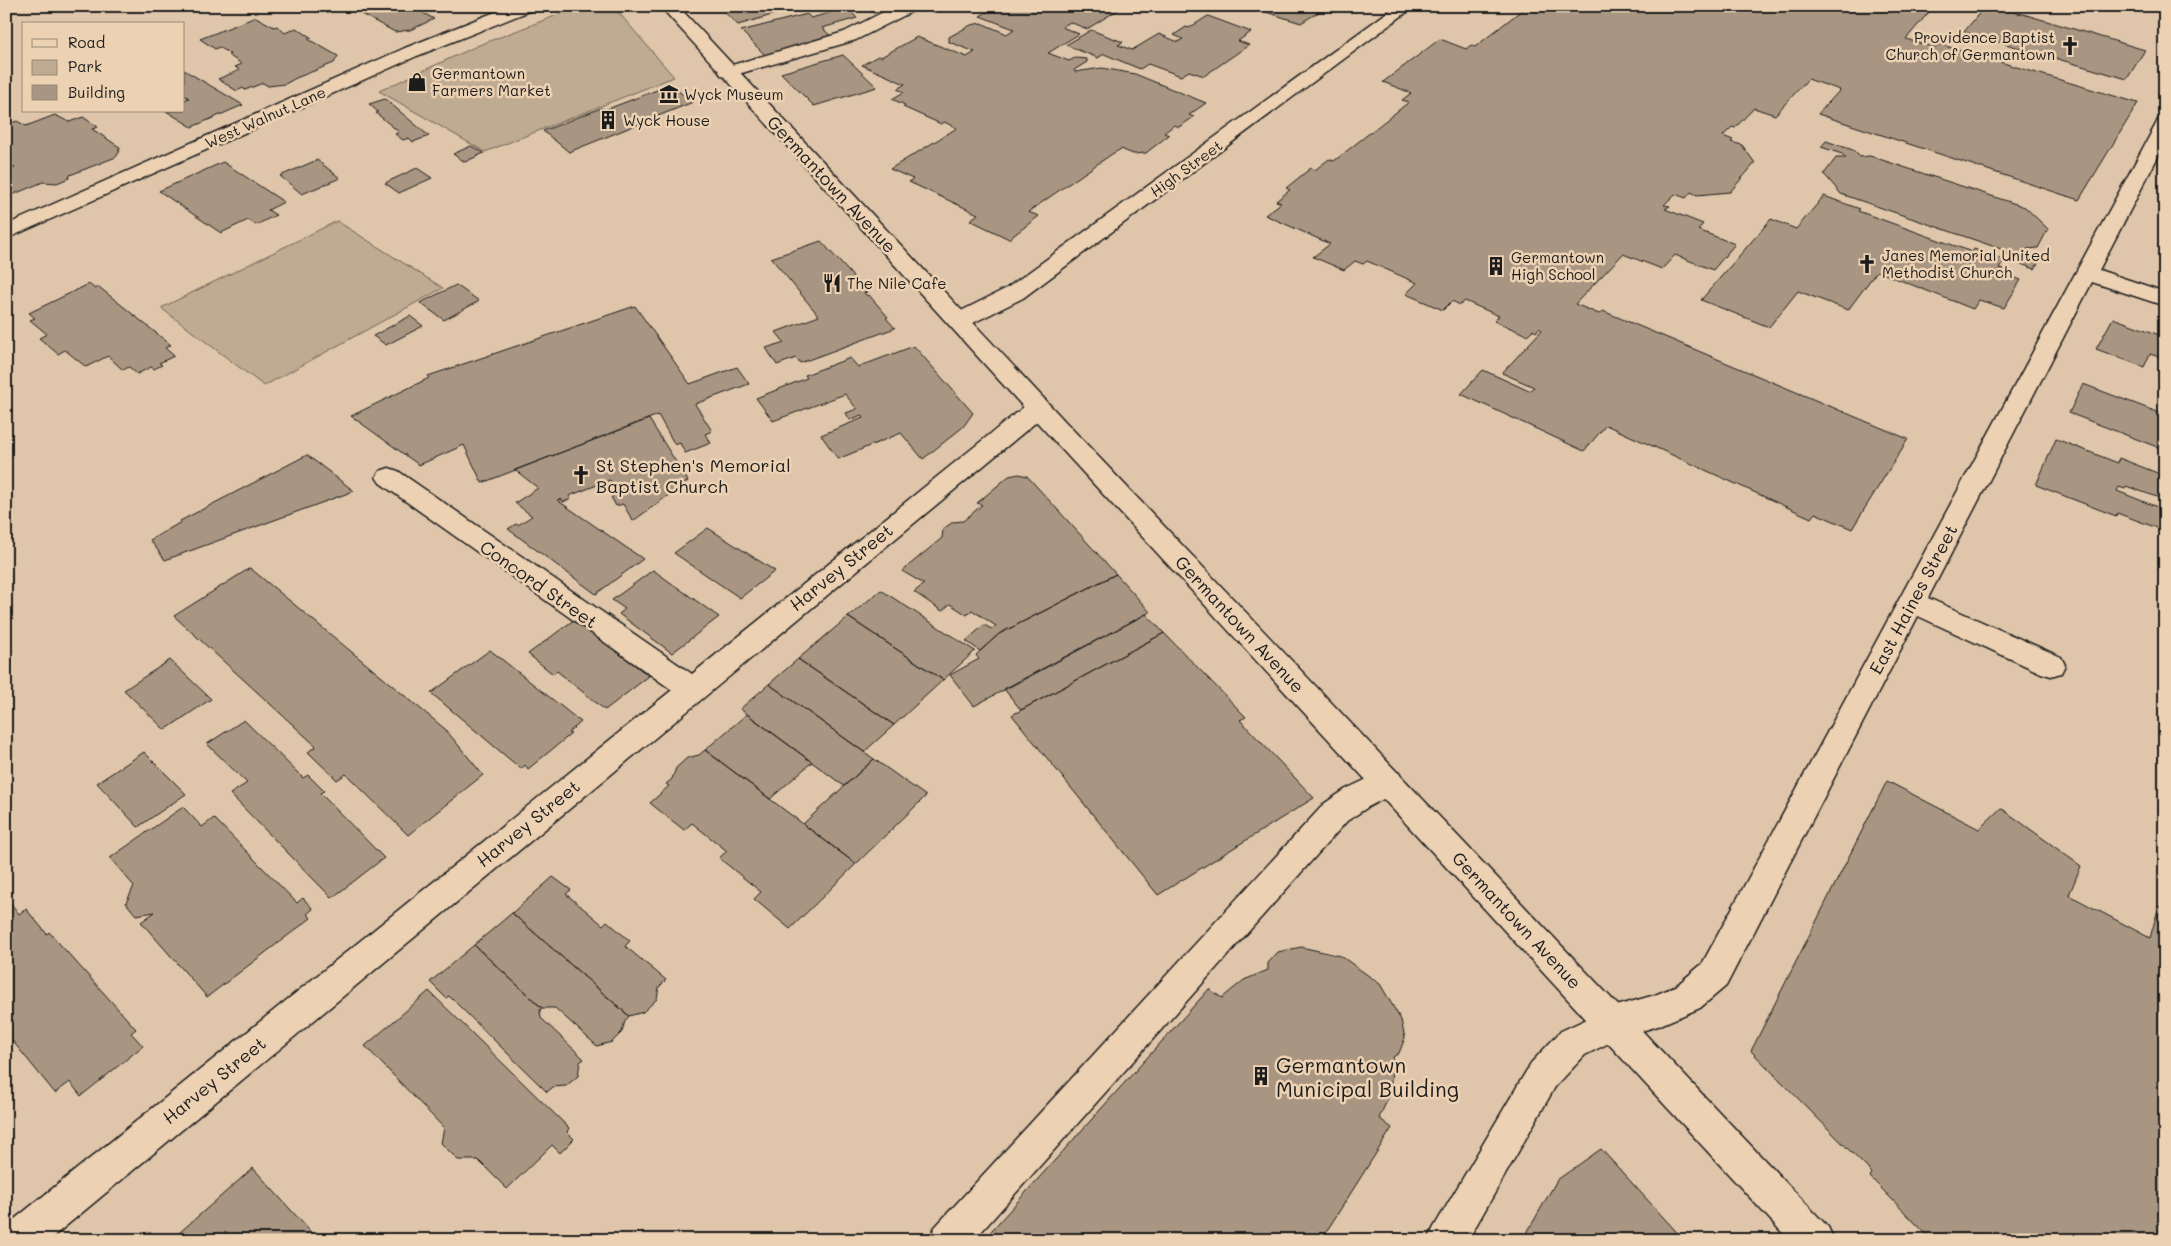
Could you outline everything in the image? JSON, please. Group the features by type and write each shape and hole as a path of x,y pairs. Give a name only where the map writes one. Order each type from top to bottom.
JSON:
{"street":[{"name":"West Walnut Lane","path":"6,233 428,44 526,6"},
{"name":"Germantown Avenue","path":"668,6 1038,408 1815,1240"},
{"path":"728,72 850,36 908,6"},
{"name":"High Street","path":"959,321 1015,293 1407,6"},
{"name":"East Haines Street","path":"1447,1240 1543,1075 1573,1043 1613,1023 1658,1010 1688,997 1714,975 2165,124"},
{"path":"2085,272 2165,298"},
{"name":"Harvey Street","path":"19,1240 691,689 1038,408"},
{"name":"Concord Street","path":"389,477 691,689"},
{"path":"1912,602 2051,665"},
{"path":"948,1240 1336,812 1357,798 1388,782"}],"green space":[{"path":"581,6 613,6 674,77 485,152 379,91 479,45"},
{"path":"337,221 443,288 264,386 161,308"}],"building":[{"path":"357,6 411,6 434,19 410,30 395,32 361,14 367,11"},
{"path":"718,6 785,6 789,10 738,25"},
{"path":"859,6 886,6 874,13"},
{"path":"997,6 1124,6 1087,29 1070,22 1062,27 1079,34 1048,53 1069,61 1075,58 1087,59 1087,62 1074,70 1075,72 1102,68 1135,74 1206,103 1189,115 1194,117 1179,127 1174,125 1164,133 1169,135 1146,153 1133,154 1121,149 1112,154 1028,212 1039,216 1009,239 970,220 978,214 909,182 913,179 890,169 957,128 944,122 941,124 903,107 905,105 892,99 904,92 897,89 905,84 862,65 917,37 967,57 975,52 949,42 949,37 971,25 981,23 1007,34 1014,29 980,16"},
{"path":"1324,6 1316,8 1322,10 1301,23 1250,7"},
{"name":"Germantown High School","path":"1527,6 1934,6 1906,39 1936,48 1939,44 2138,103 2079,200 1818,114 1840,90 1808,79 1775,115 1754,108 1735,128 1732,127 1723,136 1733,140 1731,142 1742,145 1755,163 1730,192 1697,195 1691,192 1686,198 1675,194 1664,205 1670,206 1665,209 1703,224 1698,230 1735,244 1713,270 1675,255 1662,269 1623,254 1575,304 1599,314 1603,311 1908,439 1852,529 1815,513 1811,518 1606,425 1584,451 1461,394 1483,370 1529,391 1534,387 1502,373 1542,330 1539,328 1536,332 1533,330 1527,335 1494,321 1499,316 1465,301 1460,305 1452,301 1443,310 1406,294 1417,283 1367,261 1363,264 1355,261 1344,270 1313,257 1330,244 1265,215 1281,203 1276,201 1290,190 1286,188 1311,168 1315,170 1329,159 1334,161 1409,102 1402,100 1411,93 1383,82 1440,39 1466,49 1471,45 1475,47"},
{"name":"Providence Baptist Church of Germantown","path":"1985,6 2023,14 2145,50 2127,79 1964,32"},
{"path":"847,8 857,18 822,28 831,36 811,41 808,45 765,55 741,31 807,14 811,18"},
{"path":"1208,16 1251,32 1238,41 1249,45 1204,76 1189,71 1181,76 1148,64 1140,69 1104,54 1098,58 1066,45 1091,30 1123,42 1118,45 1132,50 1159,34 1178,42 1183,39 1174,35"},
{"path":"256,17 274,27 277,26 285,33 296,28 312,38 308,39 338,56 334,63 285,84 268,86 263,83 237,91 218,79 240,70 235,67 242,64 219,47 215,49 200,39"},
{"path":"843,55 877,87 814,106 781,73"},
{"path":"185,71 243,105 192,127 168,112 185,112 185,100 189,98 185,96"},
{"name":"Wyck House","path":"670,85 693,102 569,152 543,131 601,108 605,110"},
{"path":"385,99 429,136 413,142 409,138 403,140 395,134 399,132 376,113 378,112 369,104"},
{"path":"55,115 69,122 83,117 98,127 92,129 121,148 118,150 120,151 116,157 70,175 69,178 57,183 43,182 12,195 6,191 6,171 15,168 6,163 6,125 17,121 26,126"},
{"path":"1826,141 1853,150 1860,157 1870,156 2025,207 2048,229 2038,248 2027,249 2039,261 2035,269 2015,262 2004,250 1841,194 1824,174 1836,158 1846,158 1842,154 1821,147"},
{"path":"471,146 484,153 465,162 453,154"},
{"path":"317,160 340,178 302,194 280,176"},
{"path":"223,162 284,202 268,210 276,215 256,225 248,220 221,233 159,191"},
{"path":"417,168 432,178 399,193 385,183"},
{"name":"Janes Memorial United Methodist Church","path":"1824,196 1860,209 1858,211 1972,252 1974,249 2005,260 1999,269 2004,270 2002,273 2021,280 2004,308 1979,300 1973,309 1877,271 1848,310 1798,291 1769,327 1701,300 1771,219 1796,229"},
{"path":"821,241 867,292 864,293 867,296 869,295 895,328 800,363 796,358 777,365 766,348 784,342 776,332 819,316 771,258"},
{"path":"89,284 95,289 99,287 171,345 165,348 174,356 159,363 162,365 154,369 151,367 137,374 129,367 123,370 108,356 86,367 65,350 58,354 39,338 47,334 30,320 35,318 29,313"},
{"path":"456,285 479,301 444,320 420,303"},
{"path":"635,306 690,384 737,367 749,384 695,404 712,431 705,434 711,443 685,453 680,443 675,445 658,415 482,483 464,445 419,465 351,416 429,378 428,376"},
{"path":"410,316 423,326 386,345 373,336"},
{"path":"2113,318 2165,337 2165,359 2150,354 2144,367 2096,349"},
{"path":"914,346 973,413 963,427 923,459 901,433 838,459 821,435 863,418 861,415 850,420 846,413 857,409 845,394 773,421 756,398 807,378 805,375 850,358 858,367"},
{"path":"2083,384 2165,415 2165,450 2069,413"},
{"path":"649,419 688,481 633,521 623,504 616,506 611,497 618,494 610,480 569,496 571,499 563,502 561,499 557,500 643,559 596,594 508,529 532,516 515,503 538,488 515,470"},
{"path":"2056,439 2118,463 2119,458 2165,476 2165,500 2126,486 2125,489 2119,487 2117,491 2165,510 2160,529 2117,513 2116,516 2036,485"},
{"path":"307,455 354,491 165,560 150,540 180,521"},
{"path":"1019,474 1027,476 1116,574 999,634 980,651 966,641 984,625 992,629 996,626 972,610 967,615 950,604 942,611 914,592 924,584 902,571 942,538 943,529 953,522 963,521 982,505 977,503 1009,476"},
{"path":"708,528 775,571 740,598 674,553"},
{"path":"250,568 445,729 483,775 408,835 346,774 337,780 308,752 316,746 174,616"},
{"path":"653,570 719,617 672,653 619,614 625,609 612,600"},
{"path":"1116,574 1150,612 974,706 950,675 979,659 976,655 999,634"},
{"path":"881,590 975,651 943,680 848,617"},
{"path":"1146,614 1164,633 1021,710 1004,689"},
{"path":"848,617 943,680 894,725 798,659"},
{"path":"575,619 649,676 605,710 557,671 553,674 528,654"},
{"path":"1164,633 1246,717 1240,720 1314,798 1158,895 1012,715"},
{"path":"490,650 581,722 568,733 571,734 528,769 525,765 521,769 431,693"},
{"path":"798,659 894,725 864,752 769,684"},
{"path":"170,660 211,699 165,730 124,690"},
{"path":"769,684 874,759 844,786 740,709"},
{"path":"747,714 812,762 770,799 705,750"},
{"path":"244,720 303,778 308,775 324,791 320,793 384,858 332,898 230,794 247,783 207,744"},
{"path":"705,750 856,864 790,929 754,899 761,892 719,858 727,851 692,823 684,830 650,803 669,786 666,784 672,779 676,768 687,758 699,755"},
{"path":"144,752 186,794 138,827 97,783"},
{"path":"874,759 926,796 856,864 803,824"},
{"path":"1887,781 1979,829 2001,808 2081,866 2069,895 2150,938 2159,906 2165,909 2165,1240 1932,1240 1870,1177 1872,1173 1751,1051"},
{"path":"183,807 202,827 214,818 297,903 303,898 313,909 307,914 311,918 207,997 141,922 155,912 136,915 126,903 134,886 110,858"},
{"path":"553,877 571,890 566,894 603,925 607,921 630,941 625,946 666,980 659,987 657,999 643,1012 629,1016 512,913"},
{"path":"9,901 19,914 26,909 47,934 49,932 136,1029 131,1033 143,1046 81,1096 70,1082 55,1093 6,1033 6,903"},
{"path":"512,913 629,1016 625,1021 622,1032 612,1042 597,1046 555,1008 542,1008 474,945"},
{"path":"474,945 542,1008 540,1010 541,1018 584,1059 580,1062 578,1076 566,1086 553,1087 547,1092 449,996 446,998 430,982"},
{"name":"Germantown Municipal Building","path":"1301,947 1341,956 1380,984 1401,1020 1405,1038 1399,1053 1393,1057 1390,1094 1379,1118 1392,1128 1321,1240 983,1240 1209,989 1222,998 1244,980 1268,970 1268,963 1278,952"},
{"path":"429,991 569,1128 567,1132 574,1139 560,1153 552,1145 507,1189 478,1160 458,1160 441,1143 444,1128 365,1046"},
{"path":"1601,1149 1684,1240 1526,1240 1524,1238 1557,1180"},
{"path":"253,1168 318,1240 171,1240"}],"place":[{"name":"Providence Baptist Church of Germantown","path":"2070,46"},
{"name":"Germantown Farmers Market","path":"417,82"},
{"name":"Wyck Museum","path":"669,94"},
{"name":"Wyck House","path":"608,120"},
{"name":"Janes Memorial United Methodist Church","path":"1867,264"},
{"name":"Germantown High School","path":"1496,266"},
{"name":"The Nile Cafe","path":"832,283"},
{"name":"St Stephen's Memorial Baptist Church","path":"581,475"},
{"name":"Germantown Municipal Building","path":"1261,1076"}]}
